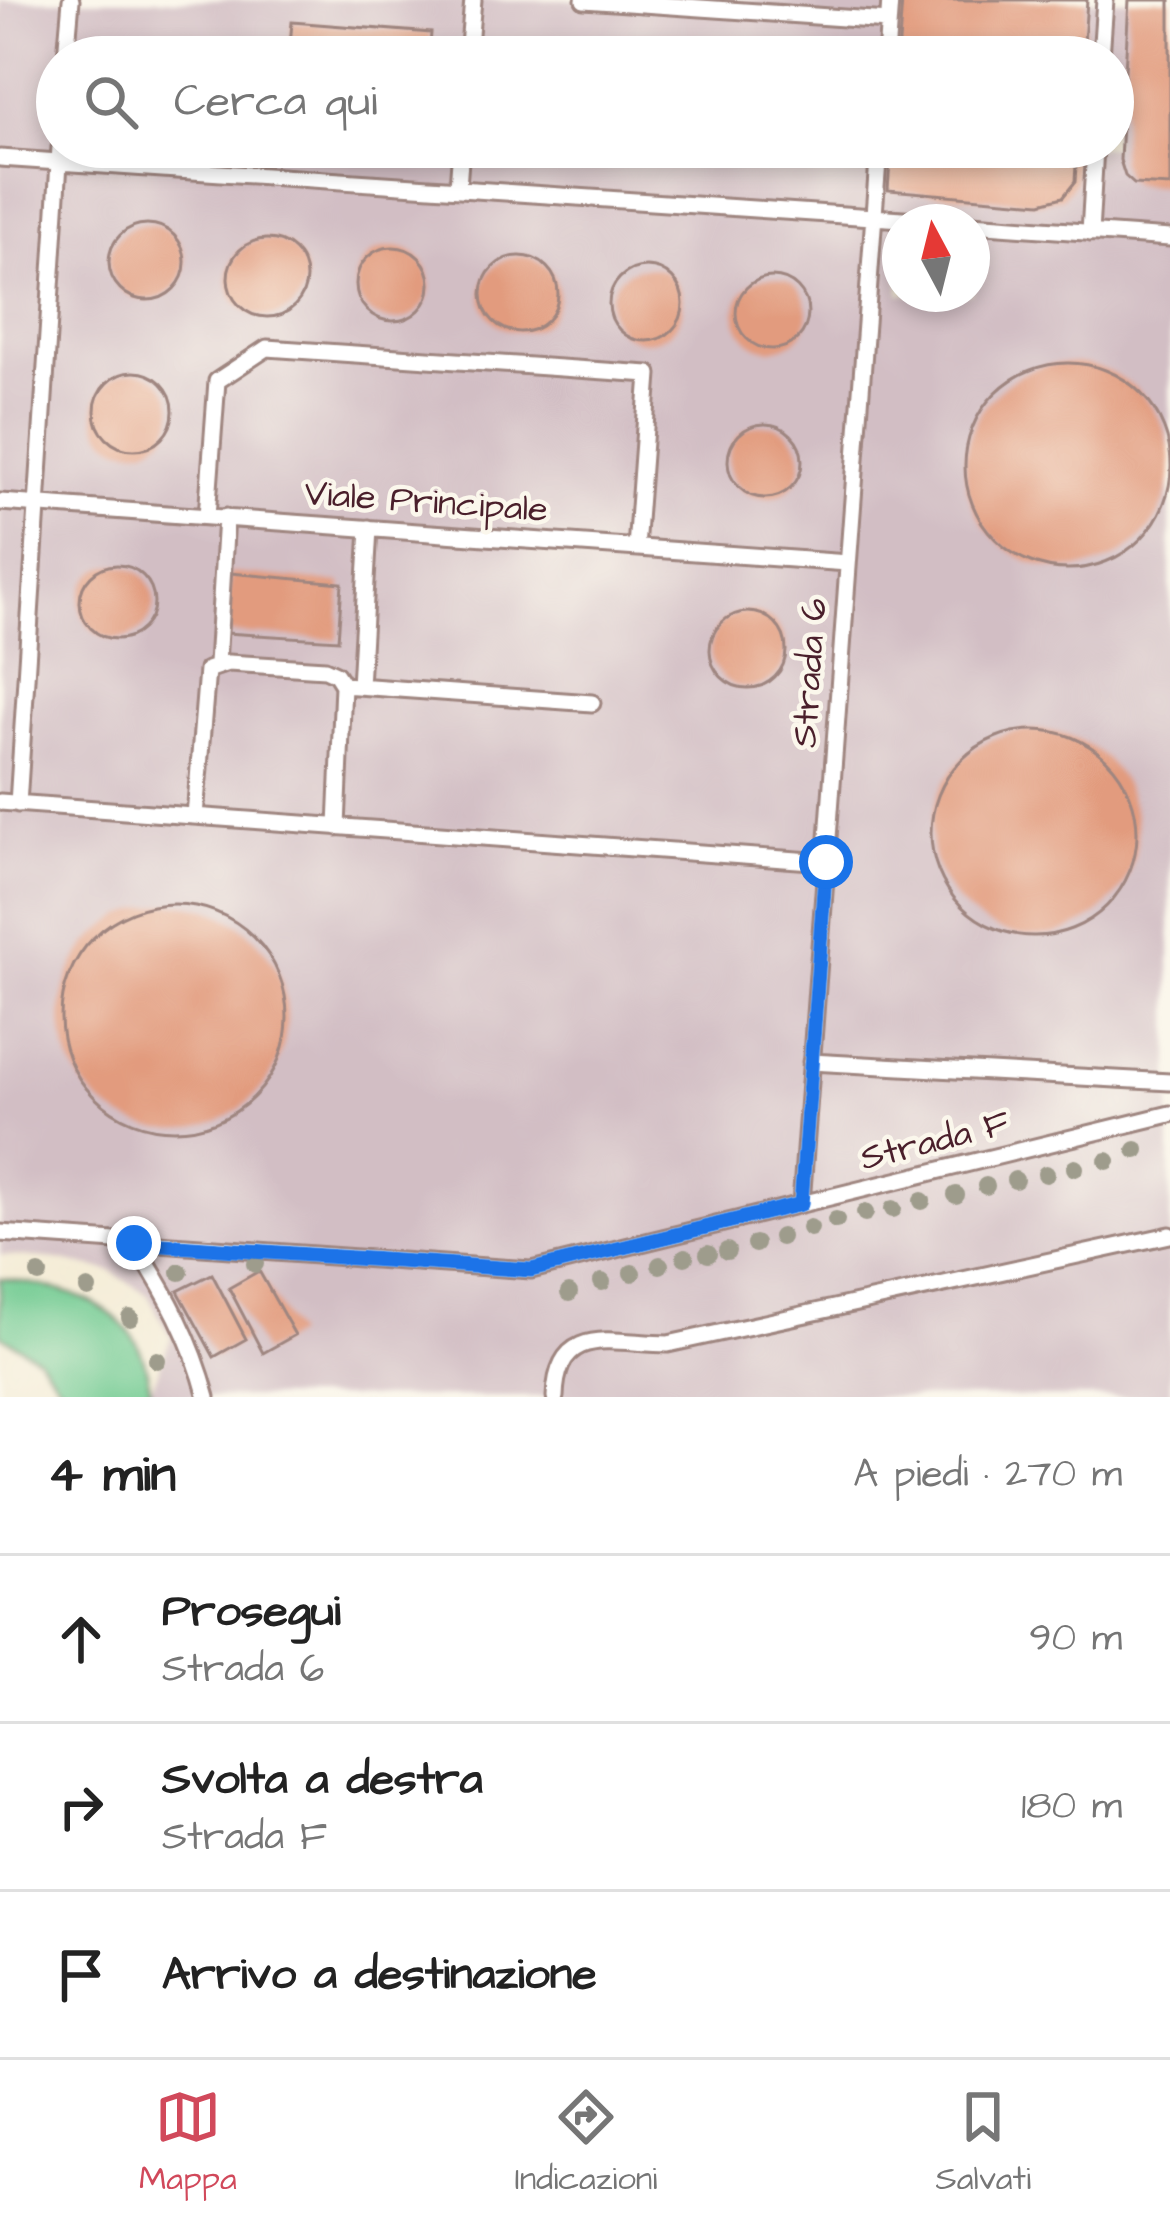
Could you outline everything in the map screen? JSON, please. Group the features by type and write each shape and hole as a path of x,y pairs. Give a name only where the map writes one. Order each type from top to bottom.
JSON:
{"lane":[{"path":"68,36 70,0"},
{"path":"470,36 473,0"},
{"path":"584,0 888,21"},
{"path":"887,36 890,0"},
{"path":"1103,36 1105,0"},
{"path":"0,158 36,156"},
{"path":"18,804 59,168"},
{"path":"222,168 882,218"},
{"path":"458,187 459,168"},
{"name":"Strada 6","path":"801,1204 878,168"},
{"path":"1090,232 1094,168"},
{"path":"990,225 1170,238"},
{"path":"207,515 217,381 268,348 649,374 636,548"},
{"name":"Viale Principale","path":"0,502 848,563"},
{"path":"217,664 226,517"},
{"path":"337,826 369,528"},
{"path":"195,816 204,675 217,664 325,669 351,686 592,703"},
{"path":"0,802 826,862"},
{"path":"811,1062 1170,1082"},
{"name":"Strada F","path":"0,1233 531,1270 1170,1114"},
{"path":"555,1397 555,1376 573,1347 592,1342 668,1344 1170,1235"},
{"path":"134,1243 166,1292 207,1397"}],"shaded area":[{"path":"0,0 1170,0 1170,1397 153,1397 151,1389 171,1338 147,1294 110,1271 0,1255"}],"green space":[{"path":"0,1278 81,1298 117,1319 141,1352 151,1390 122,1397 68,1397 39,1358 0,1335"}],"building":[{"path":"902,0 1087,0 1084,36 899,36"},
{"path":"1129,0 1170,0 1170,186 1134,184 1122,168 1134,168 1134,36 1127,36"},
{"path":"292,22 431,33 431,36 291,36"},
{"path":"890,168 1076,168 1075,182 1063,197 1041,203 888,190"},
{"path":"147,224 174,235 185,262 174,289 147,300 120,289 109,262 120,235"},
{"path":"267,239 294,251 306,278 294,305 267,317 240,305 228,278 240,251"},
{"path":"393,247 419,258 430,284 419,310 393,321 367,310 356,284 367,258"},
{"path":"520,256 547,267 558,294 547,321 520,332 493,321 482,294 493,267"},
{"path":"646,267 672,278 683,304 672,330 646,341 620,330 609,304 620,278"},
{"path":"772,277 798,287 808,313 798,339 772,349 746,339 736,313 746,287"},
{"path":"1068,363 1108,371 1141,393 1163,426 1171,466 1163,506 1141,539 1108,561 1068,569 1028,561 995,539 973,506 965,466 973,426 995,393 1028,371"},
{"path":"134,372 161,384 173,411 161,438 134,450 107,438 95,411 107,384"},
{"path":"765,424 791,435 802,461 791,487 765,498 739,487 728,461 739,435"},
{"path":"117,565 143,576 154,602 143,628 117,639 91,628 80,602 91,576"},
{"path":"230,573 342,583 338,640 226,633"},
{"path":"748,612 775,623 786,650 775,677 748,688 721,677 710,650 721,623"},
{"path":"1034,730 1074,737 1107,760 1130,793 1137,833 1130,873 1107,906 1074,929 1034,936 994,929 961,906 938,873 931,833 938,793 961,760 994,737"},
{"path":"174,904 217,913 254,937 278,974 287,1017 278,1060 254,1097 217,1121 174,1130 131,1121 94,1097 70,1060 61,1017 70,974 94,937 131,913"},
{"path":"259,1271 295,1335 263,1353 229,1288"},
{"path":"212,1274 246,1339 214,1357 178,1291"}],"route":[{"path":"134,1243 531,1270 801,1204 826,862"}]}
